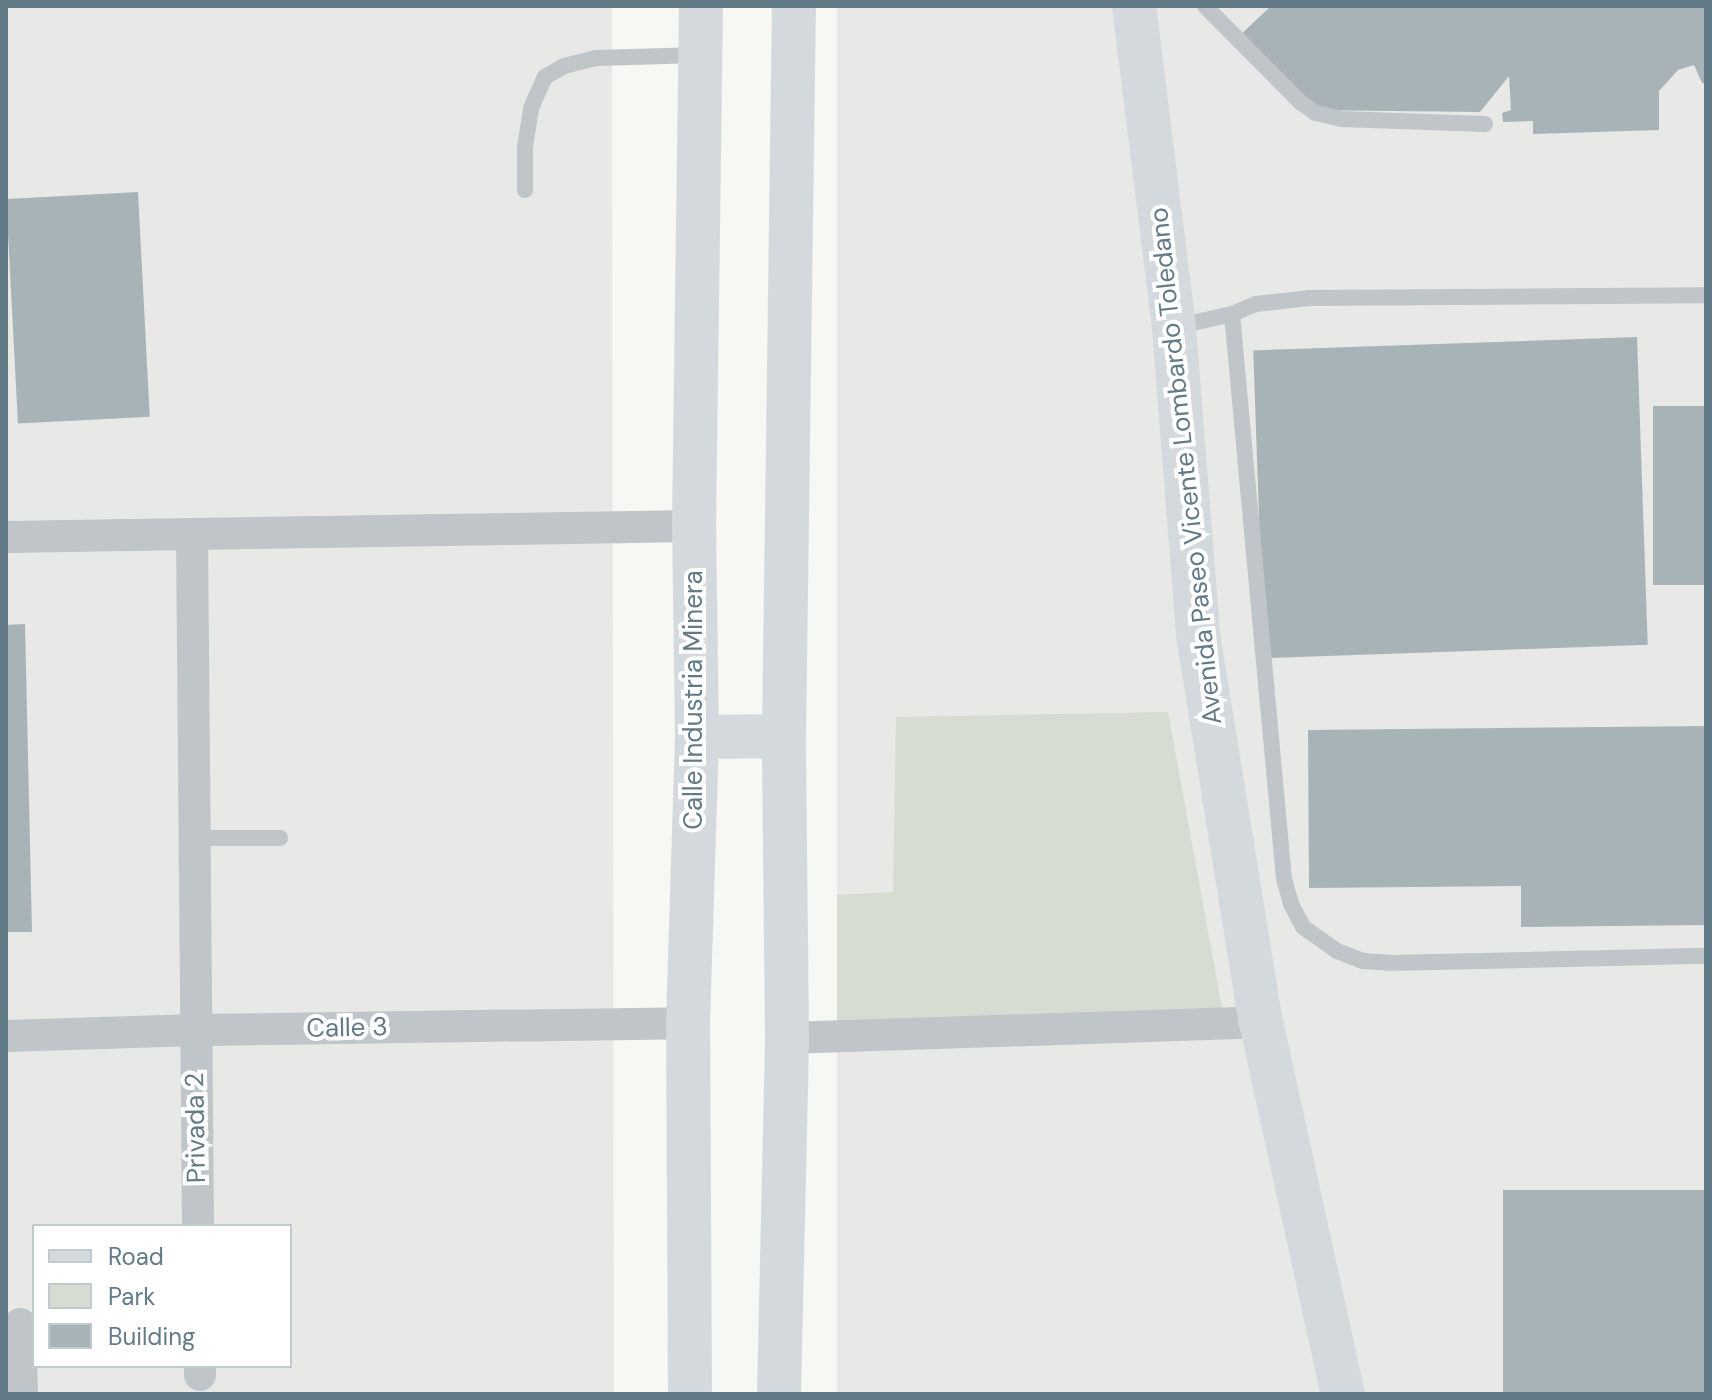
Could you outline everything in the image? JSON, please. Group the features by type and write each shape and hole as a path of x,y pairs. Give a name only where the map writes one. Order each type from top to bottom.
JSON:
{"main road":[{"name":"Calle Industria Minera","path":"690,1394 688,1023 697,737 694,526 701,6"},
{"path":"779,1394 787,1038 784,736 794,6"},
{"name":"Avenida Paseo Vicente Lombardo Toledano","path":"1134,6 1174,328 1198,635 1261,1022 1343,1394"},
{"path":"697,737 784,736"}],"street":[{"path":"6,537 694,526"},
{"name":"Privada 2","path":"192,536 198,1224"},
{"path":"787,1038 1261,1022"},
{"name":"Calle 3","path":"6,1036 688,1023"},
{"path":"20,1324 22,1394"}],"lane":[{"path":"1205,6 1300,102 1316,113 1341,119 1485,124"},
{"path":"525,190 525,147 531,108 545,77 564,66 597,58 701,55"},
{"path":"1174,328 1232,314 1256,304 1310,298 1706,295"},
{"path":"1232,314 1284,879 1291,904 1303,927 1337,951 1363,961 1389,963 1706,956"},
{"path":"196,838 280,838"}],"shaded area":[{"path":"6,6 612,6 614,1394 6,1394"},
{"path":"837,6 1706,6 1706,1394 837,1394"}],"green space":[{"path":"1168,712 1222,1008 837,1031 837,895 893,892 896,717"}],"building":[{"path":"1271,6 1706,6 1706,84 1702,83 1694,65 1678,70 1659,91 1659,130 1533,134 1533,121 1503,122 1502,113 1511,110 1509,76 1480,112 1304,110 1236,39"},
{"path":"138,192 150,417 18,424 6,199"},
{"path":"1637,337 1648,645 1264,658 1253,350"},
{"path":"1653,406 1706,406 1706,585 1653,585"},
{"path":"25,624 32,932 6,932 6,625"},
{"path":"1706,726 1706,925 1521,927 1521,886 1309,888 1308,730"},
{"path":"1503,1190 1706,1190 1706,1394 1503,1394"}]}
